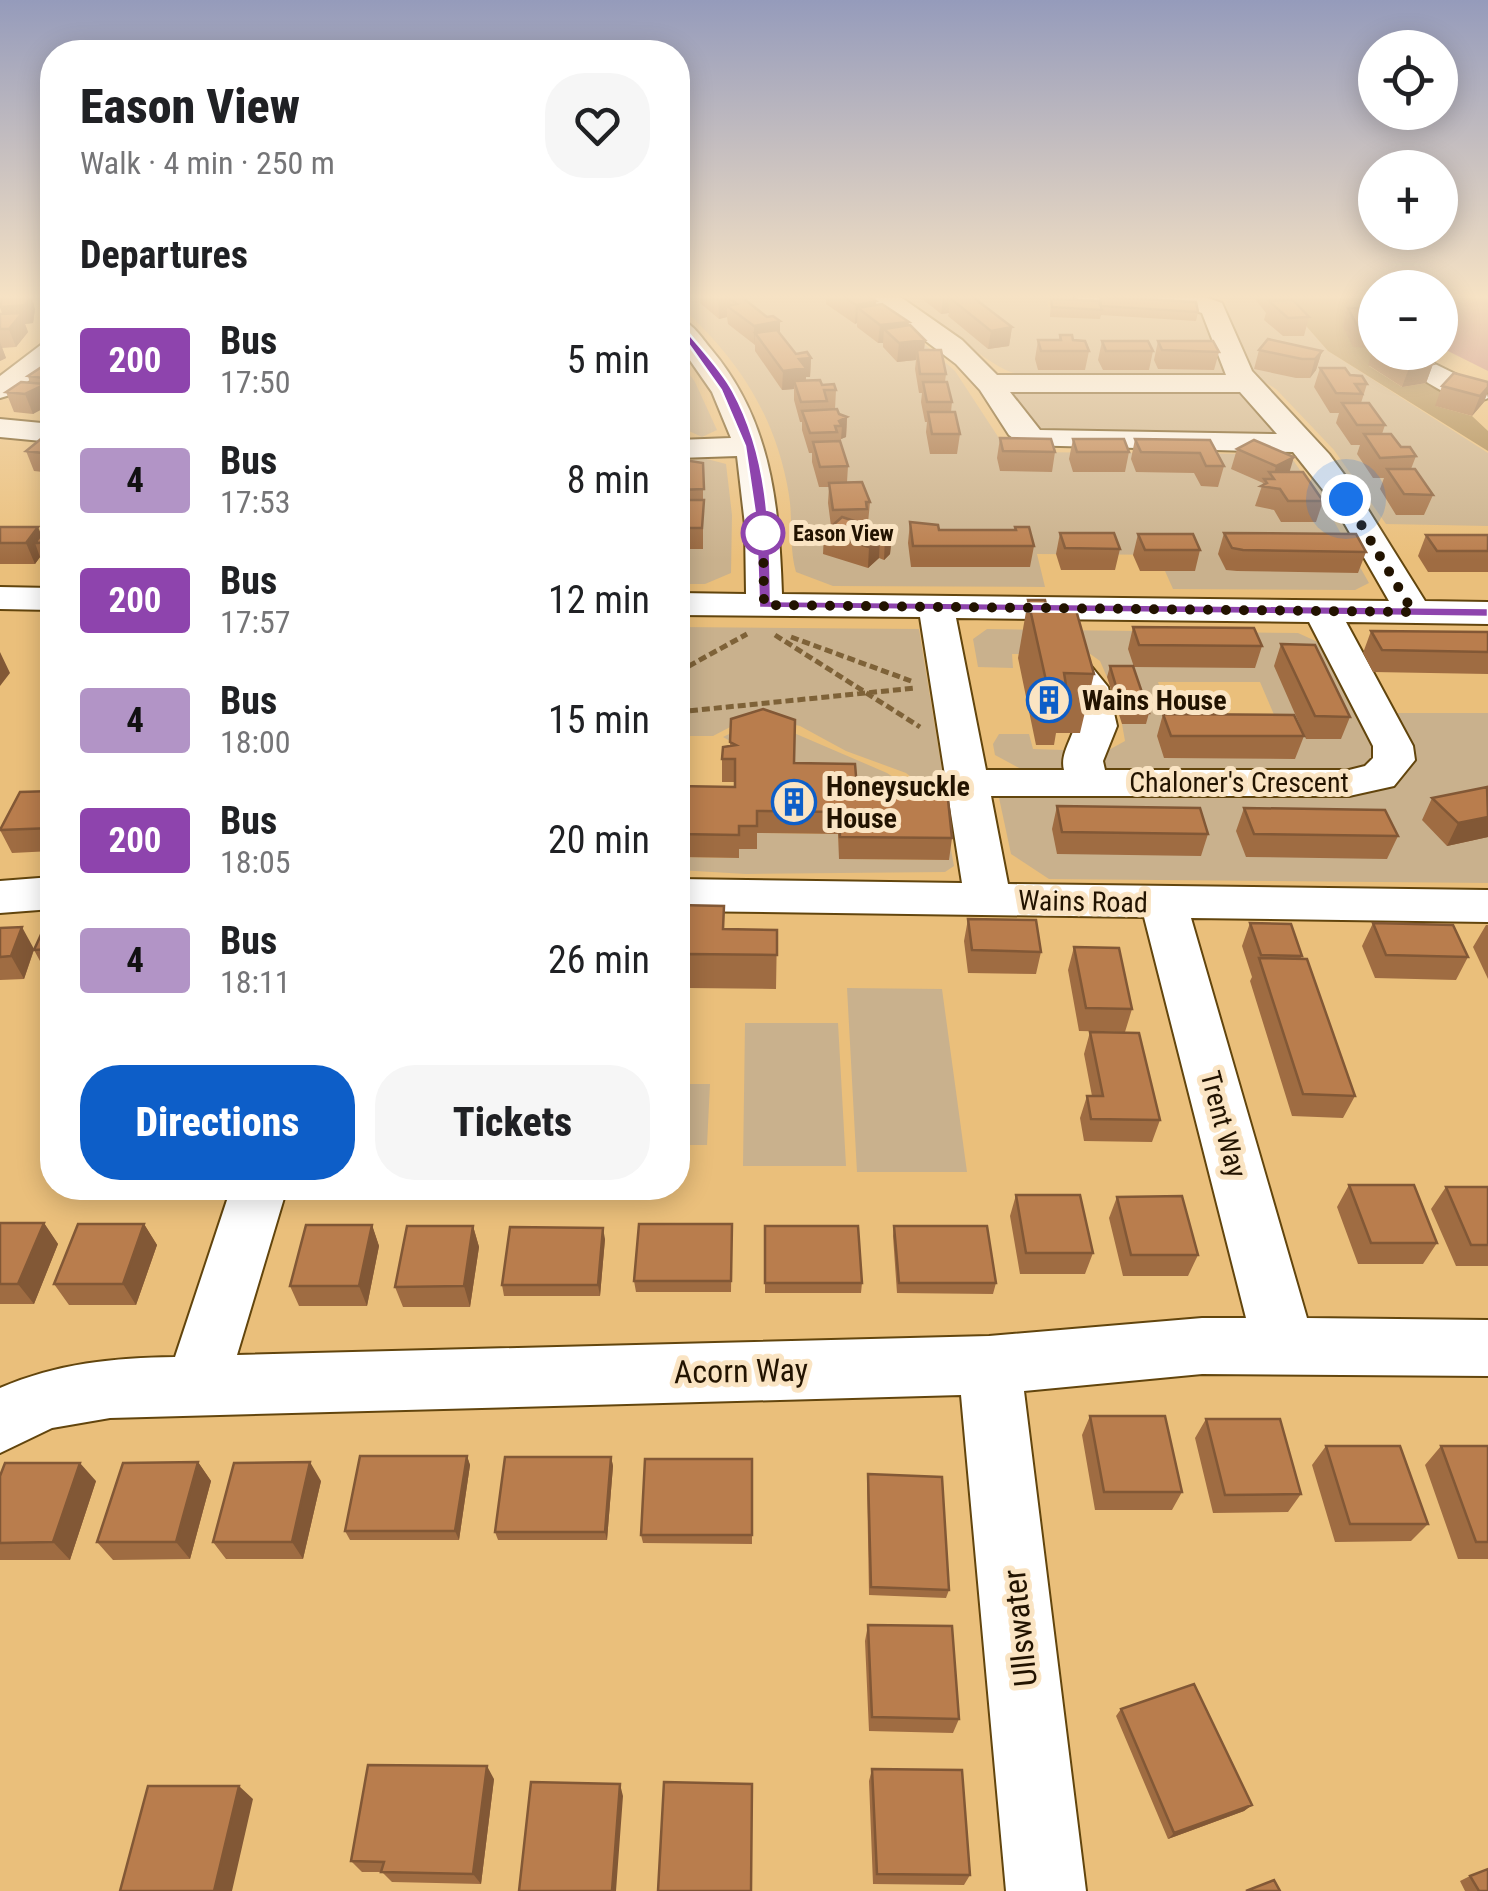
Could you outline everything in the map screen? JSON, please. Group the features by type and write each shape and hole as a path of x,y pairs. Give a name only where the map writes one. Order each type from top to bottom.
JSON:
{"street":[{"path":"722,383 752,446 763,521 763,616"},
{"path":"990,383 1022,433 1033,439 1301,443"},
{"path":"1054,383 1248,384 1346,499 1413,612"},
{"path":"1452,383 1476,395"},
{"path":"0,428 40,432"},
{"path":"690,449 752,446"},
{"path":"0,598 40,599"},
{"path":"690,606 763,616 936,607 1488,613"},
{"path":"936,607 988,900"},
{"path":"1044,608 1053,648 1075,662 1089,683 1096,735 1082,760 1088,782"},
{"name":"Chaloner's Crescent","path":"969,783 1349,783 1379,777 1394,760 1393,746 1322,612"},
{"path":"0,897 40,894"},
{"name":"Wains Road","path":"690,895 1488,906"},
{"name":"Trent Way","path":"1163,902 1284,1346"},
{"path":"197,1384 255,1200"},
{"name":"Acorn Way","path":"8,1411 79,1392 197,1384 989,1365 1202,1346 1488,1348"},
{"name":"Ullswater","path":"989,1365 1014,1566 1046,1891"}],"path":[{"path":"690,664 763,616"},
{"path":"763,616 866,693 937,738 961,738"},
{"path":"690,711 929,687 763,616"}],"shaded area":[{"path":"690,383 696,383 717,430 702,437 690,432"},
{"path":"747,383 963,383 1008,452 1270,454 1293,460 1327,509 1369,583 1355,590 1173,589 1165,571 1187,555 1037,554 1045,587 833,586 796,572 783,466"},
{"path":"1267,383 1379,383 1488,453 1488,526 1386,524 1334,450"},
{"path":"1380,383 1402,387 1427,383 1447,392 1436,406 1472,416 1488,431 1488,451"},
{"path":"1023,387 1226,388 1250,395 1282,430 1259,437 1195,441 1026,429 1006,396"},
{"path":"690,460 726,464 732,515 731,573 705,584 690,584"},
{"path":"690,627 919,629 948,806 906,773 846,751 800,726 778,721 734,725 713,736 690,736"},
{"path":"987,629 1042,630 1035,654 1012,654 1013,668 978,667 973,639"},
{"path":"1057,630 1298,633 1320,643 1374,747 1373,752 1366,763 1348,770 1098,769 1096,757 1125,741 1122,724 1146,723 1107,677 1100,661","holes":["1158,682 1260,682 1275,717 1170,717"]},
{"path":"1387,713 1488,713 1488,883 1049,879 1011,854 998,793 1372,789"},
{"path":"780,727 887,773 924,797 855,811 723,737 735,731"},
{"path":"999,734 1029,734 1033,749 1063,750 1072,758 1067,770 1021,769 995,755 993,744"},
{"path":"944,812 954,866 945,872 746,874 690,871 690,857 739,858 739,849 756,849 757,833 838,834 840,859 948,860"},
{"path":"847,988 942,989 967,1172 857,1172"},
{"path":"745,1023 838,1023 846,1166 743,1166"},
{"path":"690,1084 710,1084 707,1145 690,1145"}],"building":[{"path":"19,383 40,384 25,394 6,392"},
{"path":"795,383 834,384 836,390 824,390 827,401 801,402"},
{"path":"923,383 947,383 952,402 927,402"},
{"path":"1330,383 1367,384 1355,384 1362,394 1336,393"},
{"path":"1445,383 1488,383 1480,396 1442,386"},
{"path":"1342,403 1369,403 1385,425 1357,425"},
{"path":"837,409 847,417 839,421 842,426 835,426 837,432 810,433 802,411"},
{"path":"928,412 955,412 960,434 932,434"},
{"path":"1364,434 1391,434 1401,447 1410,447 1416,456 1380,458"},
{"path":"1000,438 1051,439 1055,452 1003,451"},
{"path":"1073,439 1124,439 1129,452 1077,452"},
{"path":"1135,439 1210,440 1224,466 1206,466 1200,453 1141,452"},
{"path":"40,440 40,453 26,451"},
{"path":"1254,440 1294,457 1276,466 1237,449"},
{"path":"840,441 848,466 820,467 813,442"},
{"path":"690,461 703,463 704,489 690,490"},
{"path":"1387,469 1415,469 1433,495 1404,494"},
{"path":"1269,472 1303,472 1323,501 1288,501 1280,489 1261,486 1267,483 1264,479 1274,479"},
{"path":"862,482 870,502 866,502 867,509 833,510 829,483"},
{"path":"690,500 704,500 702,528 690,528"},
{"path":"842,517 892,533 869,547 824,533"},
{"path":"910,522 938,525 939,530 1029,527 1034,546 913,546"},
{"path":"0,527 38,527 26,543 0,543"},
{"path":"1060,533 1114,533 1120,549 1065,548"},
{"path":"1224,533 1356,534 1366,552 1243,550 1232,548"},
{"path":"1138,534 1193,534 1200,550 1145,550"},
{"path":"1426,535 1488,535 1488,551 1437,551"},
{"path":"1028,600 1045,600 1047,609 1076,610 1094,674 1064,673 1066,685 1047,685"},
{"path":"1133,627 1254,628 1262,646 1139,645"},
{"path":"1371,631 1488,632 1488,652 1382,650"},
{"path":"1281,644 1315,645 1350,717 1315,716"},
{"path":"1110,666 1133,666 1149,713 1124,713"},
{"name":"Honeysuckle House","path":"763,709 795,720 794,763 855,764 857,788 947,790 952,838 840,837 839,812 757,811 757,826 739,826 739,835 690,834 690,786 735,787 735,759 722,759 723,747 736,745 730,742 731,719"},
{"path":"1163,714 1294,715 1304,736 1171,736"},
{"path":"1487,787 1488,817 1458,823 1432,798"},
{"path":"40,791 40,828 0,830 20,792"},
{"path":"1057,806 1200,808 1208,834 1062,832"},
{"path":"1244,808 1385,810 1398,836 1254,834"},
{"path":"690,905 724,906 723,929 777,930 777,955 690,954"},
{"path":"968,919 1036,920 1041,952 972,950"},
{"path":"1250,923 1291,924 1302,956 1261,955"},
{"path":"1373,923 1453,925 1468,957 1386,955"},
{"path":"22,927 11,956 0,957 0,928"},
{"path":"1074,947 1119,948 1132,1009 1086,1008"},
{"path":"1259,958 1307,959 1355,1096 1303,1094"},
{"path":"1090,1032 1139,1033 1160,1120 1091,1119 1087,1096 1103,1096"},
{"path":"1349,1185 1414,1185 1437,1243 1371,1243"},
{"path":"1446,1187 1488,1187 1488,1245 1471,1245"},
{"path":"1016,1195 1080,1195 1093,1253 1026,1253"},
{"path":"1182,1196 1198,1255 1131,1255 1117,1197"},
{"path":"0,1223 44,1223 18,1284 0,1284"},
{"path":"78,1224 144,1224 123,1284 54,1284"},
{"path":"639,1224 732,1224 731,1281 634,1281"},
{"path":"306,1225 372,1225 359,1286 290,1286"},
{"path":"407,1226 473,1226 464,1286 395,1287"},
{"path":"765,1226 858,1226 862,1283 765,1283"},
{"path":"894,1226 987,1226 996,1283 899,1283"},
{"path":"510,1227 603,1228 598,1285 502,1285"},
{"path":"1090,1416 1165,1416 1182,1492 1104,1492"},
{"path":"1206,1419 1280,1419 1301,1494 1225,1495"},
{"path":"1326,1446 1400,1446 1428,1524 1350,1524"},
{"path":"1441,1446 1488,1446 1488,1542 1476,1542"},
{"path":"360,1456 467,1456 455,1531 345,1531"},
{"path":"505,1457 611,1457 605,1532 495,1532"},
{"path":"645,1459 752,1459 752,1535 641,1535"},
{"path":"198,1462 176,1542 97,1542 123,1463"},
{"path":"310,1462 292,1542 213,1542 234,1463"},
{"path":"5,1463 80,1463 53,1542 0,1543 0,1476"},
{"path":"868,1474 942,1477 949,1590 871,1587"},
{"path":"868,1625 952,1626 959,1719 872,1717"},
{"path":"1194,1684 1252,1805 1174,1833 1121,1709"},
{"path":"368,1765 487,1766 473,1874 381,1872 384,1862 351,1861"},
{"path":"872,1769 962,1770 970,1875 877,1874"},
{"path":"531,1782 620,1784 612,1891 519,1891"},
{"path":"664,1782 752,1784 751,1891 658,1891"},
{"path":"148,1786 239,1786 214,1891 120,1891"},
{"path":"1488,1869 1488,1891 1479,1891 1470,1876"},
{"path":"1274,1880 1280,1891 1246,1891"}],"bus line":[{"name":"200","path":"722,383 752,446 759,474 764,605 1488,613"}],"place":[{"name":"Eason View","path":"763,533"},
{"name":"Wains House","path":"1049,700"},
{"name":"Honeysuckle House","path":"794,802"}],"route":[{"path":"763,533 763,521 764,605 1413,612 1346,499"}]}
